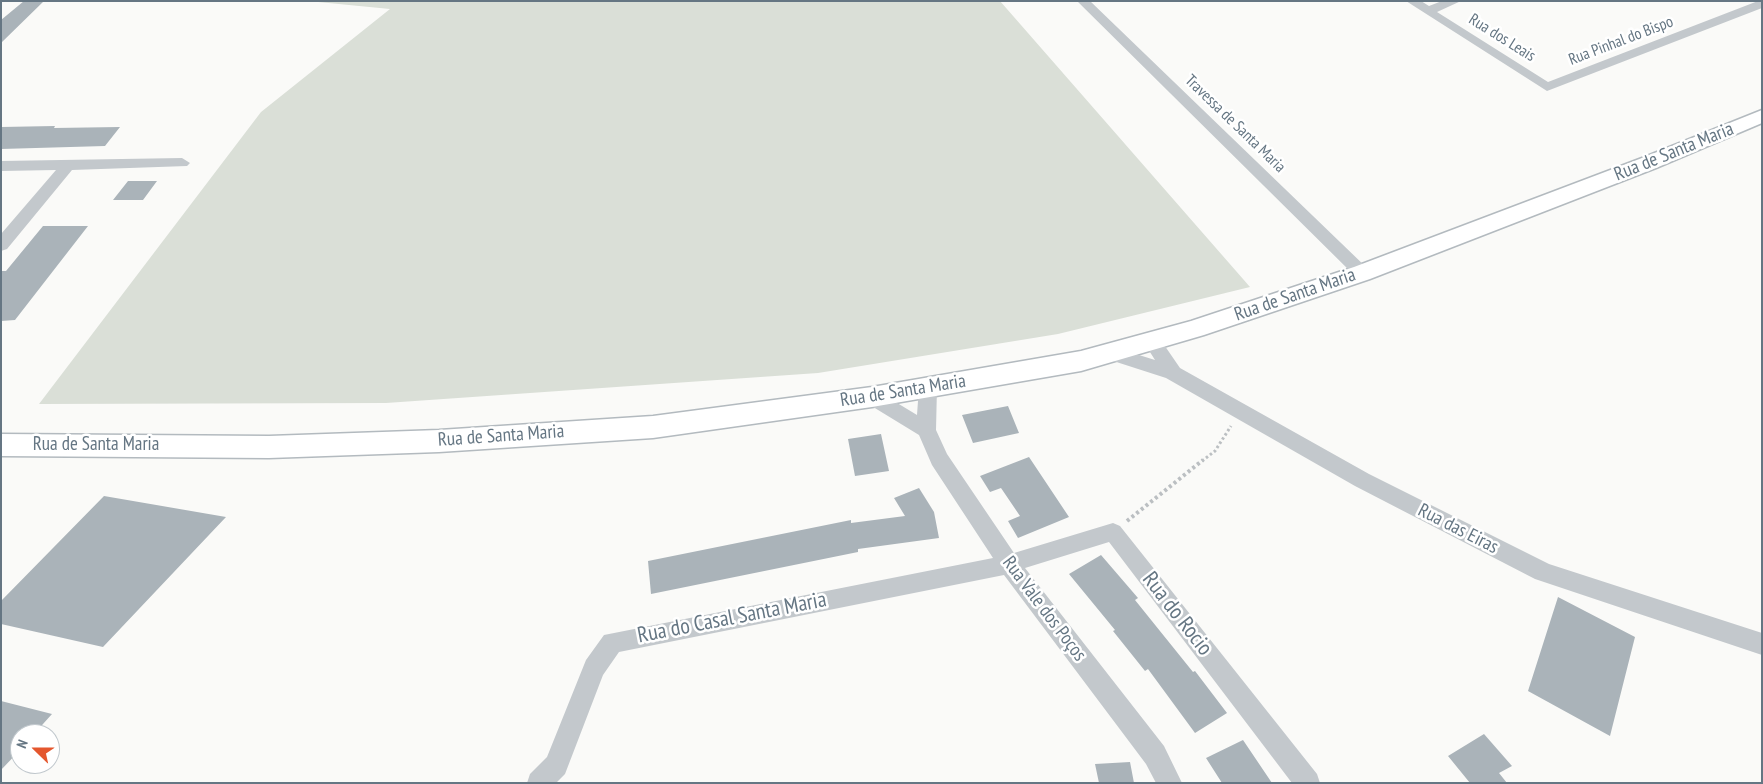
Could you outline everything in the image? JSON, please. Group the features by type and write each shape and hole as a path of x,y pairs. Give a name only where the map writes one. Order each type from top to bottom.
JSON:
{"street":[{"name":"Travessa de Santa Maria","path":"1083,1 1362,273"},
{"name":"Rua dos Leais","path":"1412,1 1547,87"},
{"path":"1427,11 1455,1"},
{"name":"Rua Pinhal do Bispo","path":"1547,87 1762,4"},
{"name":"Rua de Santa Maria","path":"1,445 269,446 439,441 653,427 872,397 1081,361 1195,329 1362,273 1648,163 1762,116"},
{"path":"1,166 182,164"},
{"path":"1,245 68,165"},
{"name":"Rua das Eiras","path":"1152,341 1173,372"},
{"name":"Rua das Eiras","path":"1110,353 1173,372 1362,480 1543,572 1762,644"},
{"name":"Rua Vale dos Poços","path":"928,387 926,430 939,459 1009,564 1155,755 1170,783"},
{"path":"872,397 926,430"},
{"path":"1009,564 1113,532"},
{"name":"Rua do Rocio","path":"1113,532 1308,783"},
{"name":"Rua do Casal Santa Maria","path":"539,783 556,765 594,668 612,643 1009,564"}],"path":[{"path":"1113,532 1215,451 1241,411"}],"shaded area":[{"path":"308,1 1000,1 1250,287 1058,334 818,373 386,403 39,404 261,112 390,9"}],"building":[{"path":"24,1 44,1 1,43 1,20"},
{"path":"55,126 54,128 120,127 105,146 1,149 1,127"},
{"path":"128,181 157,181 143,200 113,200"},
{"path":"43,226 88,226 15,320 1,321 1,271 6,271"},
{"path":"1008,406 1019,433 973,443 962,415"},
{"path":"881,434 889,471 855,476 848,439"},
{"path":"1029,457 1069,517 1018,538 1008,521 1020,516 1001,488 990,492 980,476"},
{"path":"919,488 934,512 939,538 858,549 858,552 651,594 648,561 851,520 851,523 905,516 894,498"},
{"path":"104,496 226,517 103,647 1,624 1,601"},
{"path":"1101,555 1138,598 1135,600 1193,672 1195,671 1227,713 1195,733 1148,669 1145,671 1113,631 1115,630 1069,574"},
{"path":"1558,597 1635,637 1610,736 1528,691"},
{"path":"1,701 52,714 43,724 10,724 10,761 1,770"},
{"path":"1484,734 1512,766 1499,773 1507,783 1470,783 1448,756"},
{"path":"1243,740 1272,783 1222,783 1206,758"},
{"path":"1130,762 1134,783 1099,783 1095,764"}]}
